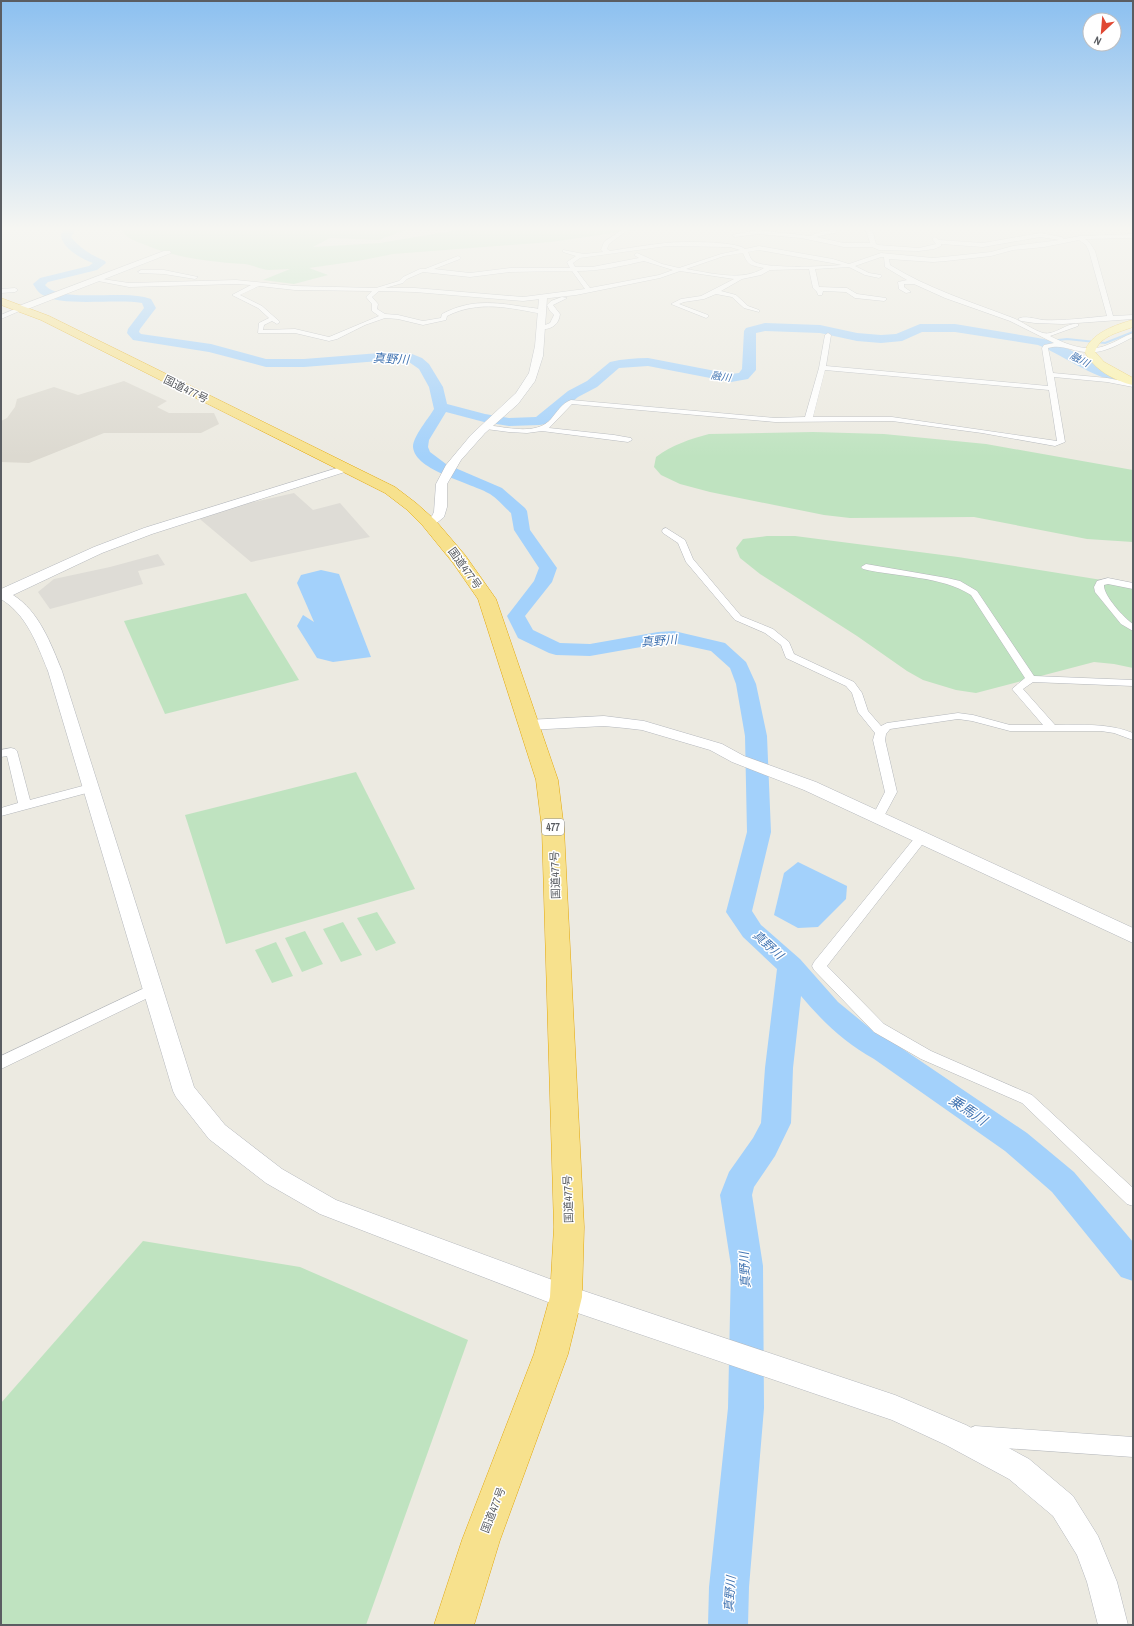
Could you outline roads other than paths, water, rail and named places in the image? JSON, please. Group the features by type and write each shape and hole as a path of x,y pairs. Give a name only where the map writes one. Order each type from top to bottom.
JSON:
{"highway":[{"name":"国道477号","path":"12,305 45,318 96,345 347,468 390,490 411,506 460,558 486,599 528,725 535,741 547,780 553,829 569,1227 566,1297 551,1354 481,1540 454,1625"}],"main road":[{"path":"1133,323 1099,338 1092,343 1090,350 1092,357 1102,367 1133,384"}],"street":[{"path":"256,305 273,318 284,331"},
{"path":"375,305 374,310 384,316"},
{"path":"273,318 261,324 260,332 295,331 329,339 335,338 363,324 384,316 398,316 416,322 430,323 444,318 444,316 463,306 482,305"},
{"path":"502,305 542,312"},
{"path":"429,524 438,516 440,509 440,492 443,480 463,451 519,396 528,384 537,364 542,328 543,305"},
{"path":"542,328 552,326 556,321 557,314 552,310 550,305"},
{"path":"676,305 706,316"},
{"path":"744,305 757,311"},
{"path":"970,305 1042,335 1059,344 1090,350 1114,346 1133,335"},
{"path":"1107,305 1110,317"},
{"path":"994,314 1004,314 1031,321 1046,322 1110,317 1133,318"},
{"path":"1042,335 1052,334 1094,319"},
{"path":"807,420 810,417 822,368 828,335"},
{"path":"486,427 529,431 543,429 548,426 566,404 571,402 774,420 892,419 982,431 1009,438 1055,444 1061,442 1045,348 1046,346 1059,344"},
{"path":"822,368 1051,388"},
{"path":"1116,374 1133,378"},
{"path":"1049,376 1107,380 1133,384"},
{"path":"543,429 549,431 614,437 628,440"},
{"path":"347,468 136,536 98,550 2,594 22,609 34,624 54,671 184,1091 217,1132 274,1176 328,1207 566,1297 895,1408 956,1435 1019,1469 1063,1506 1088,1546 1102,1582 1113,1625"},
{"path":"666,531 682,542 689,560 738,618 769,631 785,644 790,656 850,684 857,693 863,712 881,732"},
{"path":"866,567 953,582 967,587 974,593 1031,679"},
{"path":"1133,586 1108,581 1100,583 1099,587 1100,592 1128,626 1133,628"},
{"path":"1050,728 1017,689 1031,679 1133,683"},
{"path":"878,817 890,792 879,740 881,732 887,726 958,716 973,718 1010,728 1102,728 1116,730 1133,737"},
{"path":"528,725 604,721 644,726 716,747 738,759 810,786 1133,936"},
{"path":"1,754 11,751 25,806"},
{"path":"1,812 90,788"},
{"path":"921,838 819,966 879,1028 926,1055 1027,1099 1133,1198"},
{"path":"1,1063 153,989"},
{"path":"956,1435 1078,1444 1133,1446"}],"water":[{"path":"321,570 339,574 371,657 333,662 317,658 297,626 303,615 314,622 297,583 301,575"},
{"path":"798,862 847,886 846,899 818,927 798,928 774,915 784,873"}],"waterway":[{"name":"真野川","path":"149,305 150,308 134,329 133,333 137,337 211,348 266,363 304,363 392,356 412,358 424,367 436,387 440,406"},
{"name":"融川","path":"440,406 484,418 509,422 540,421 573,394 592,384 615,365 634,362 648,362 731,378 743,376 749,370 750,331 765,327 820,329 857,337 881,339 898,338 920,328 955,328 1040,342 1055,347 1107,375 1115,377"},
{"path":"1040,342 1067,339 1105,343 1133,332"},
{"name":"真野川","path":"440,406 441,409 422,440 421,447 423,453 430,460 441,467 496,491 519,511 522,530 548,568 543,582 516,616 525,634 556,649 590,650 658,638 674,637 718,647 739,666 746,684 756,736 759,832 739,912 752,931 791,966"},
{"name":"真野川","path":"728,1625 729,1587 746,1408 747,1266 736,1195 740,1182 764,1147 776,1123 779,1068 791,966"},
{"name":"乗馬川","path":"791,966 828,1009 867,1042 884,1051 1016,1142 1063,1182 1133,1266"}]}
